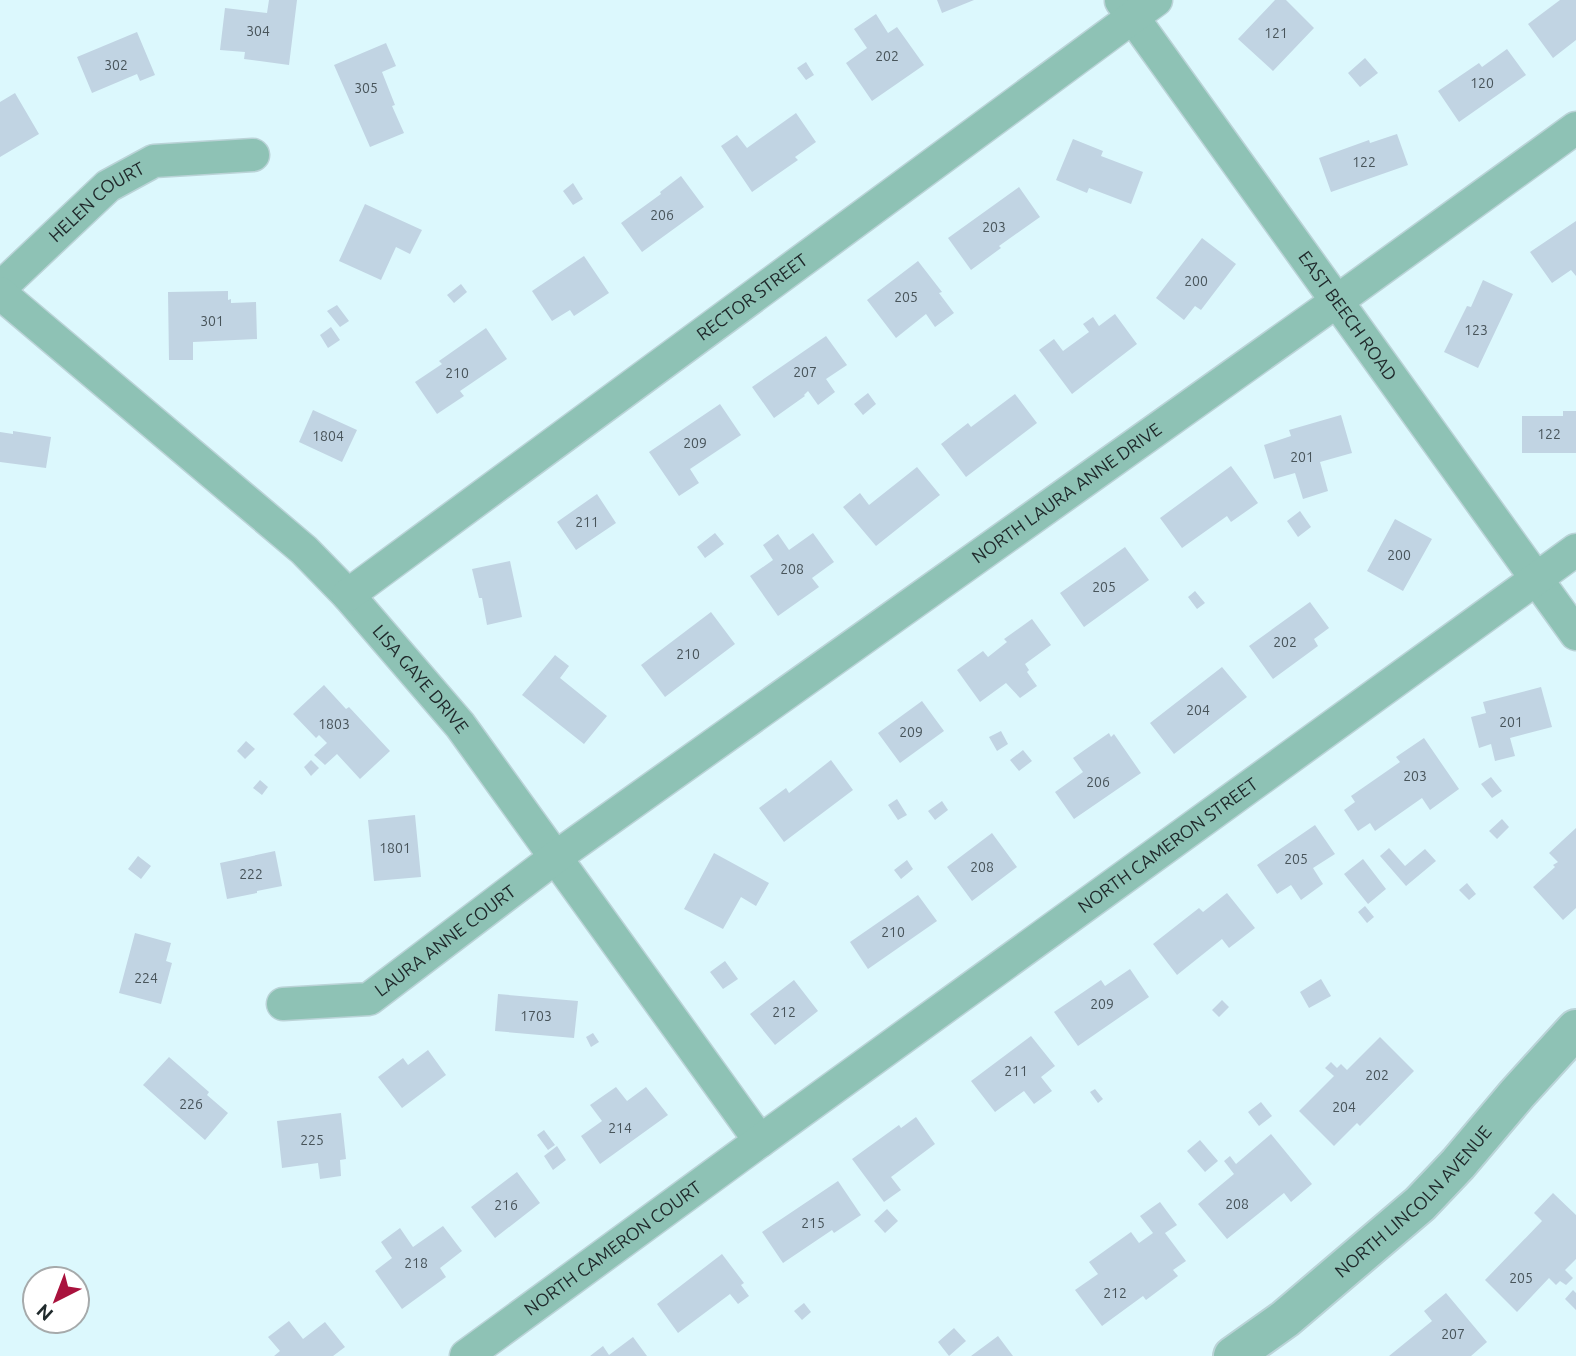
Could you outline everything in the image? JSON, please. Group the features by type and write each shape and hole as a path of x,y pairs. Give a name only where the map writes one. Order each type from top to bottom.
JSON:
{"street":[{"name":"EAST BEECH ROAD","path":"1136,6 1337,301 1576,634"},
{"name":"RECTOR STREET","path":"348,595 1136,6"},
{"name":"NORTH LAURA ANNE DRIVE","path":"556,857 1576,128"},
{"name":"HELEN COURT","path":"0,290 108,186 154,161 253,155"},
{"name":"LISA GAYE DRIVE","path":"0,290 304,550 348,595 460,725 760,1141"},
{"name":"NORTH CAMERON STREET","path":"760,1141 1576,551"},
{"name":"LAURA ANNE COURT","path":"283,1004 369,999 556,857"},
{"name":"NORTH LINCOLN AVENUE","path":"1233,1356 1285,1319 1420,1204 1576,1029"},
{"name":"NORTH CAMERON COURT","path":"466,1356 760,1141"}],"building":[{"path":"269,0 297,0 289,65 244,59 245,52 220,50 225,8 267,13"},
{"path":"937,0 974,0 942,13"},
{"path":"1275,0 1286,0 1314,28 1273,71 1238,39"},
{"path":"1560,0 1576,0 1576,40 1553,58 1528,24"},
{"path":"876,14 888,33 897,27 924,65 872,101 846,63 867,48 854,29"},
{"path":"137,32 155,75 140,81 137,74 92,93 77,57"},
{"path":"386,43 396,66 382,72 395,105 392,106 404,133 370,147 334,65"},
{"path":"1507,49 1526,75 1459,122 1438,91 1479,63 1482,67"},
{"path":"1365,58 1378,73 1360,87 1348,73"},
{"path":"806,62 814,75 806,80 797,68"},
{"path":"15,93 39,134 0,157 0,102"},
{"path":"796,113 816,142 795,157 798,160 752,192 721,146 737,135 747,148"},
{"path":"1397,134 1408,165 1331,192 1319,158 1369,140 1370,143"},
{"path":"1073,139 1103,151 1101,156 1143,172 1131,204 1089,188 1087,193 1056,180"},
{"path":"681,176 704,207 642,252 621,223"},
{"path":"573,183 583,199 573,205 563,191"},
{"path":"1019,187 1040,217 971,270 948,238"},
{"path":"365,204 422,230 410,254 396,247 381,280 339,261"},
{"path":"1576,221 1576,276 1571,270 1552,283 1530,252"},
{"path":"1202,238 1236,264 1201,310 1195,306 1184,320 1156,298"},
{"path":"584,256 609,293 574,316 570,310 552,321 532,291"},
{"path":"918,261 954,313 935,327 926,314 896,338 867,300"},
{"path":"1483,280 1513,294 1478,368 1444,352 1467,306 1471,307"},
{"path":"461,284 467,292 454,303 447,295"},
{"path":"228,291 228,300 231,299 231,303 256,302 257,339 193,342 193,360 169,360 168,292"},
{"path":"337,305 349,321 340,327 327,311"},
{"path":"1115,314 1137,344 1072,394 1039,350 1054,339 1063,351 1089,332 1083,324 1093,317 1099,326"},
{"path":"331,327 340,340 328,348 320,335"},
{"path":"486,328 507,359 460,391 464,396 437,414 415,382 442,364 439,361"},
{"path":"826,336 847,365 826,379 835,392 818,405 808,391 774,418 752,387"},
{"path":"868,393 876,404 863,415 854,404"},
{"path":"1015,394 1037,423 966,477 941,444 968,423 971,427"},
{"path":"720,404 741,435 690,469 699,483 679,496 649,452"},
{"path":"313,410 357,430 342,462 299,442"},
{"path":"1563,411 1576,411 1576,453 1522,453 1522,416 1563,416"},
{"path":"1341,415 1352,453 1320,462 1328,491 1303,499 1295,473 1274,479 1264,445 1291,436 1289,430"},
{"path":"13,431 51,437 46,468 0,462 0,432 13,434"},
{"path":"1231,466 1258,503 1231,522 1227,516 1182,548 1160,518"},
{"path":"917,467 940,495 876,546 843,507 860,493 869,505"},
{"path":"597,494 616,523 576,550 557,522"},
{"path":"1300,511 1311,527 1298,537 1287,521"},
{"path":"1395,519 1432,539 1403,591 1367,571"},
{"path":"715,533 724,544 705,558 697,547"},
{"path":"813,533 834,562 812,578 819,587 778,616 750,576 773,560 763,545 778,534 789,550"},
{"path":"1125,547 1149,580 1084,627 1060,593"},
{"path":"510,561 522,617 487,625 482,598 479,598 472,569"},
{"path":"1195,591 1205,603 1197,609 1188,597"},
{"path":"1310,602 1329,628 1314,639 1318,646 1273,679 1249,646"},
{"path":"711,612 735,644 665,697 641,665"},
{"path":"1032,619 1051,645 1025,664 1037,686 1020,698 1006,683 980,702 957,670 983,651 988,657 1007,642 1004,639"},
{"path":"555,655 569,666 560,678 607,716 584,744 522,695"},
{"path":"1222,667 1247,697 1174,754 1150,723"},
{"path":"324,685 346,709 349,707 390,751 360,779 337,754 325,765 314,755 327,743 319,735 316,738 293,714"},
{"path":"1541,687 1552,727 1510,738 1515,756 1495,761 1491,744 1479,748 1471,717 1486,713 1483,702"},
{"path":"922,701 944,731 900,763 878,733"},
{"path":"1001,731 1008,744 997,751 989,737"},
{"path":"1109,733 1111,737 1114,734 1141,773 1074,819 1055,792 1083,772 1073,758"},
{"path":"1424,738 1459,789 1430,810 1422,798 1375,831 1370,823 1358,831 1344,810 1355,802 1351,796 1400,762 1396,757"},
{"path":"246,741 255,749 245,759 237,751"},
{"path":"1023,750 1032,761 1019,771 1010,760"},
{"path":"311,760 319,768 311,776 304,767"},
{"path":"831,760 853,790 784,842 759,808 786,788 789,793"},
{"path":"1491,777 1502,791 1492,798 1481,784"},
{"path":"260,780 268,787 262,795 253,788"},
{"path":"897,799 907,815 898,820 888,805"},
{"path":"942,801 948,810 935,820 928,811"},
{"path":"415,815 421,877 374,881 368,820"},
{"path":"1502,819 1509,827 1497,839 1489,831"},
{"path":"1315,825 1335,854 1313,868 1323,884 1301,900 1291,885 1277,894 1257,865"},
{"path":"1576,828 1576,908 1563,920 1533,887 1558,862 1549,853"},
{"path":"992,833 1017,867 972,901 947,867"},
{"path":"1389,848 1405,866 1425,849 1436,861 1406,886 1380,856"},
{"path":"275,851 282,886 227,899 220,863"},
{"path":"714,853 769,883 756,906 741,897 723,929 684,909"},
{"path":"138,856 151,866 141,879 128,869"},
{"path":"1363,859 1386,889 1368,904 1344,874"},
{"path":"907,860 913,869 901,879 894,870"},
{"path":"1467,883 1476,894 1469,900 1459,890"},
{"path":"1227,893 1255,928 1229,948 1222,939 1177,975 1153,944 1199,908 1203,912"},
{"path":"918,895 937,921 868,969 850,942"},
{"path":"1365,906 1374,917 1367,923 1358,912"},
{"path":"135,933 171,943 166,961 172,963 161,1004 119,993"},
{"path":"725,961 738,979 723,989 710,972"},
{"path":"1130,969 1149,997 1078,1046 1054,1012 1101,980 1105,986"},
{"path":"1321,979 1331,996 1309,1008 1300,992"},
{"path":"794,980 818,1011 775,1045 750,1014"},
{"path":"498,994 578,1001 574,1038 495,1031"},
{"path":"1222,1000 1229,1007 1219,1017 1212,1010"},
{"path":"593,1033 599,1042 591,1047 586,1037"},
{"path":"1031,1036 1055,1066 1041,1077 1052,1091 1034,1104 1024,1091 995,1112 971,1081"},
{"path":"1380,1037 1414,1071 1360,1126 1357,1123 1334,1146 1299,1111 1334,1076 1325,1068 1331,1062 1337,1068 1341,1064 1347,1070"},
{"path":"428,1050 446,1075 402,1108 378,1077 403,1058 408,1065"},
{"path":"169,1057 209,1092 207,1095 228,1113 205,1140 143,1085"},
{"path":"616,1087 627,1101 646,1087 668,1115 600,1164 581,1136 602,1121 590,1105"},
{"path":"1095,1089 1103,1099 1098,1103 1090,1092"},
{"path":"1261,1102 1272,1116 1259,1126 1248,1112"},
{"path":"341,1113 346,1159 340,1160 341,1176 320,1179 318,1163 282,1168 277,1121"},
{"path":"916,1117 935,1144 891,1177 901,1190 884,1202 852,1159 899,1125 901,1128"},
{"path":"544,1130 555,1145 548,1150 537,1135"},
{"path":"1271,1134 1312,1184 1291,1202 1284,1193 1227,1239 1198,1204 1234,1174 1224,1161 1230,1156 1236,1164"},
{"path":"1200,1140 1218,1161 1205,1172 1187,1151"},
{"path":"557,1146 566,1160 553,1170 544,1156"},
{"path":"517,1172 540,1203 495,1238 471,1207"},
{"path":"838,1181 861,1215 834,1233 832,1230 783,1263 762,1232"},
{"path":"1553,1193 1576,1215 1576,1259 1565,1270 1573,1278 1566,1285 1560,1281 1556,1285 1549,1278 1517,1312 1485,1280 1542,1221 1534,1213"},
{"path":"1160,1202 1177,1225 1165,1233 1186,1261 1173,1270 1178,1276 1146,1300 1143,1296 1102,1326 1075,1290 1098,1274 1089,1262 1131,1232 1139,1243 1153,1233 1140,1216"},
{"path":"887,1209 898,1221 885,1233 874,1221"},
{"path":"443,1226 462,1251 440,1268 446,1277 402,1309 375,1271 392,1258 381,1242 400,1228 413,1247"},
{"path":"722,1254 744,1283 741,1285 749,1296 738,1304 730,1294 678,1333 657,1304"},
{"path":"1573,1290 1576,1293 1576,1310 1565,1299"},
{"path":"1446,1293 1487,1342 1471,1356 1389,1356 1432,1321 1424,1311"},
{"path":"804,1303 811,1312 802,1320 794,1311"},
{"path":"289,1321 303,1339 325,1322 345,1347 333,1356 274,1356 280,1351 268,1337"},
{"path":"954,1328 966,1341 949,1356 938,1342"},
{"path":"998,1336 1013,1356 971,1356"},
{"path":"633,1337 647,1356 590,1356 603,1346 609,1355"}]}
